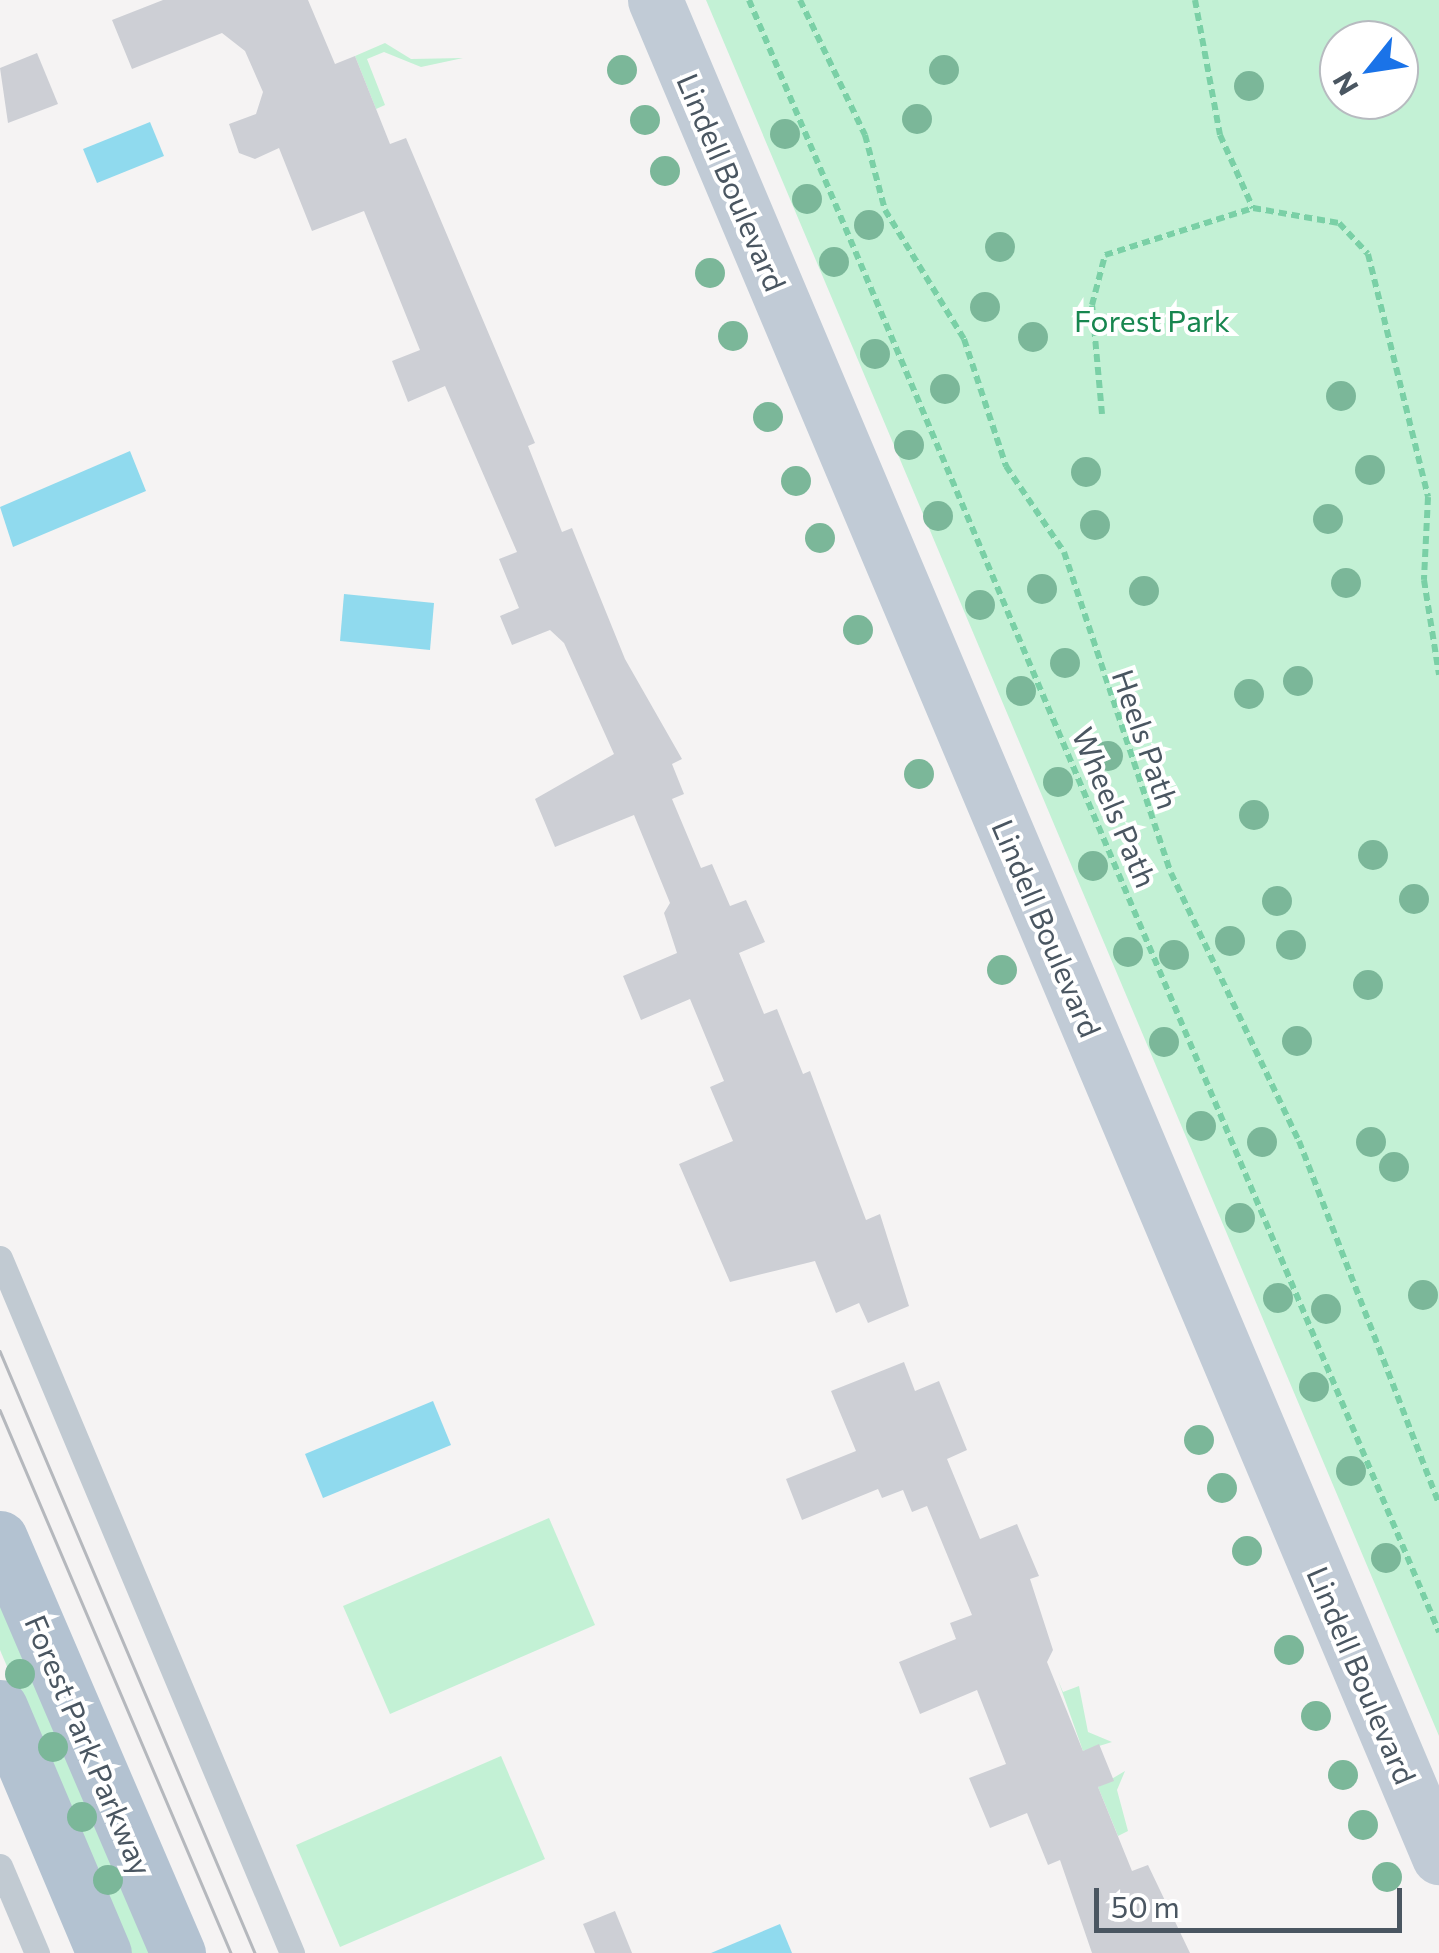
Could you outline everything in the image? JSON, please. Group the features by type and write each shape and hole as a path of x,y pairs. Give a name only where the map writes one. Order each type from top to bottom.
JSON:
{"main road":[{"name":"Lindell Boulevard","path":"655,0 1439,1857"},
{"name":"Forest Park Parkway","path":"0,1538 178,1953"},
{"path":"0,1707 104,1953"}],"lane":[{"path":"0,1258 292,1953"},
{"path":"0,1866 37,1953"}],"path":[{"name":"Wheels Path","path":"749,0 1439,1632"},
{"name":"Heels Path","path":"800,0 865,135 885,210 964,338 1006,466 1064,552 1164,856 1299,1141 1439,1503"},
{"path":"1195,0 1220,135 1253,208"},
{"path":"1102,414 1092,305 1105,255 1253,208 1339,223 1368,254 1428,498 1426,610 1439,675"}],"green space":[{"name":"Forest Park","path":"706,0 1439,0 1439,1736"},
{"path":"385,43 411,59 463,58 421,67 384,52 367,59 385,105 376,109 355,56"},
{"path":"549,1518 595,1625 390,1714 343,1606"},
{"path":"0,1602 151,1953 129,1953 0,1650"},
{"path":"1058,1680 1063,1692 1079,1686 1088,1732 1112,1742 1083,1751"},
{"path":"501,1756 545,1859 340,1947 296,1845"},
{"path":"1125,1771 1117,1790 1128,1831 1118,1836 1098,1787"}],"water":[{"path":"150,122 164,156 97,183 83,149"},
{"path":"130,451 146,491 13,547 0,507"},
{"path":"344,594 434,603 430,650 340,641"},
{"path":"433,1401 451,1445 323,1498 305,1454"},
{"path":"780,1924 792,1953 711,1953"}],"building":[{"path":"163,0 308,0 335,64 355,56 390,144 406,138 535,443 528,446 562,532 572,528 625,659 682,759 672,764 684,794 672,799 701,868 712,864 730,906 746,900 765,942 739,953 764,1014 777,1009 803,1074 810,1071 866,1220 880,1214 909,1306 868,1323 859,1303 836,1313 815,1261 730,1282 679,1164 733,1141 710,1087 724,1081 690,999 641,1020 623,976 677,953 664,913 670,903 634,815 555,847 535,799 614,754 564,643 550,630 512,645 500,616 519,608 499,559 517,552 445,386 408,402 392,361 420,350 364,211 312,231 279,148 255,159 239,153 229,124 256,114 263,92 245,51 222,33 132,69 112,20"},
{"path":"37,53 58,104 8,123 0,68"},
{"path":"904,1362 915,1391 939,1381 967,1450 947,1459 980,1539 1017,1524 1039,1576 1030,1579 1053,1650 1047,1662 1083,1751 1099,1744 1114,1781 1098,1787 1132,1871 1148,1865 1190,1953 1092,1953 1060,1860 1048,1865 1027,1813 990,1828 969,1778 1006,1764 977,1690 920,1714 899,1662 956,1639 950,1623 972,1615 927,1506 912,1512 903,1490 882,1498 878,1489 802,1520 786,1479 856,1451 831,1391"},
{"path":"615,1911 632,1953 595,1953 583,1924"}],"tram line":[{"path":"0,1351 255,1953"},
{"path":"0,1410 231,1953"}]}
